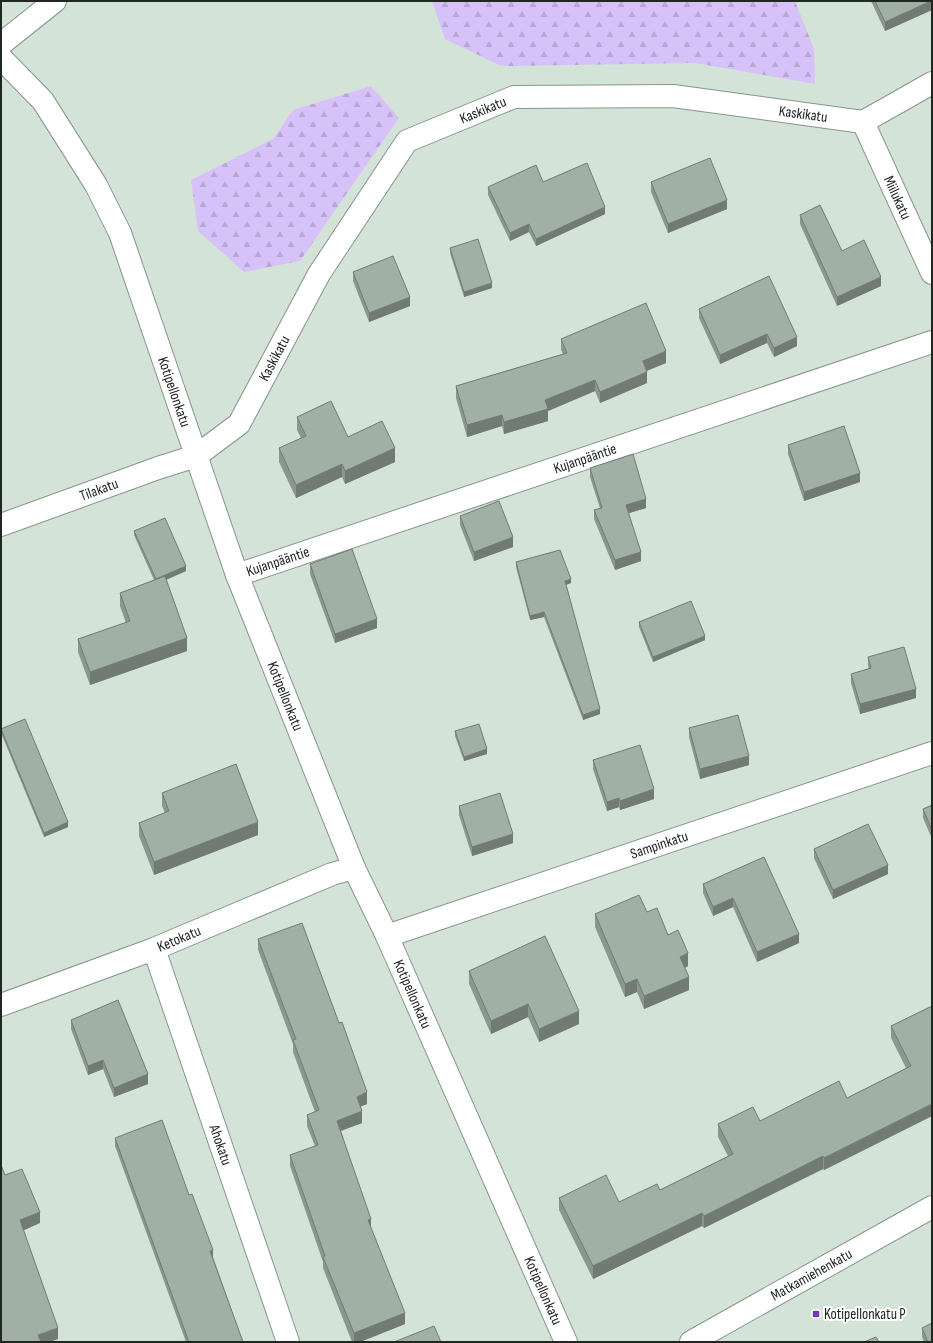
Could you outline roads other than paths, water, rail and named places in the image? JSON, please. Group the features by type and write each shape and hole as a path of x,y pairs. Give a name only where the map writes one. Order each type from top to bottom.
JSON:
{"street":[{"path":"1,44 55,1"},
{"name":"Kotipellonkatu","path":"1,58 43,101 96,185 120,233 237,575 354,868 387,936 566,1342"},
{"path":"863,122 932,84"},
{"name":"Kaskikatu","path":"196,456 239,424 319,274 407,141 514,97 673,96 863,122"},
{"name":"Miilukatu","path":"863,122 932,273"},
{"name":"Kujanpääntie","path":"237,575 932,342"},
{"name":"Tilakatu","path":"1,524 196,456"},
{"name":"Sampinkatu","path":"387,936 932,753"},
{"name":"Ketokatu","path":"1,1005 154,949 332,874 354,868"},
{"name":"Ahokatu","path":"154,949 288,1342"},
{"name":"Matkamiehenkatu","path":"691,1342 932,1207"}],"place":[{"name":"Kotipellonkatu P","path":"816,1314"}]}
